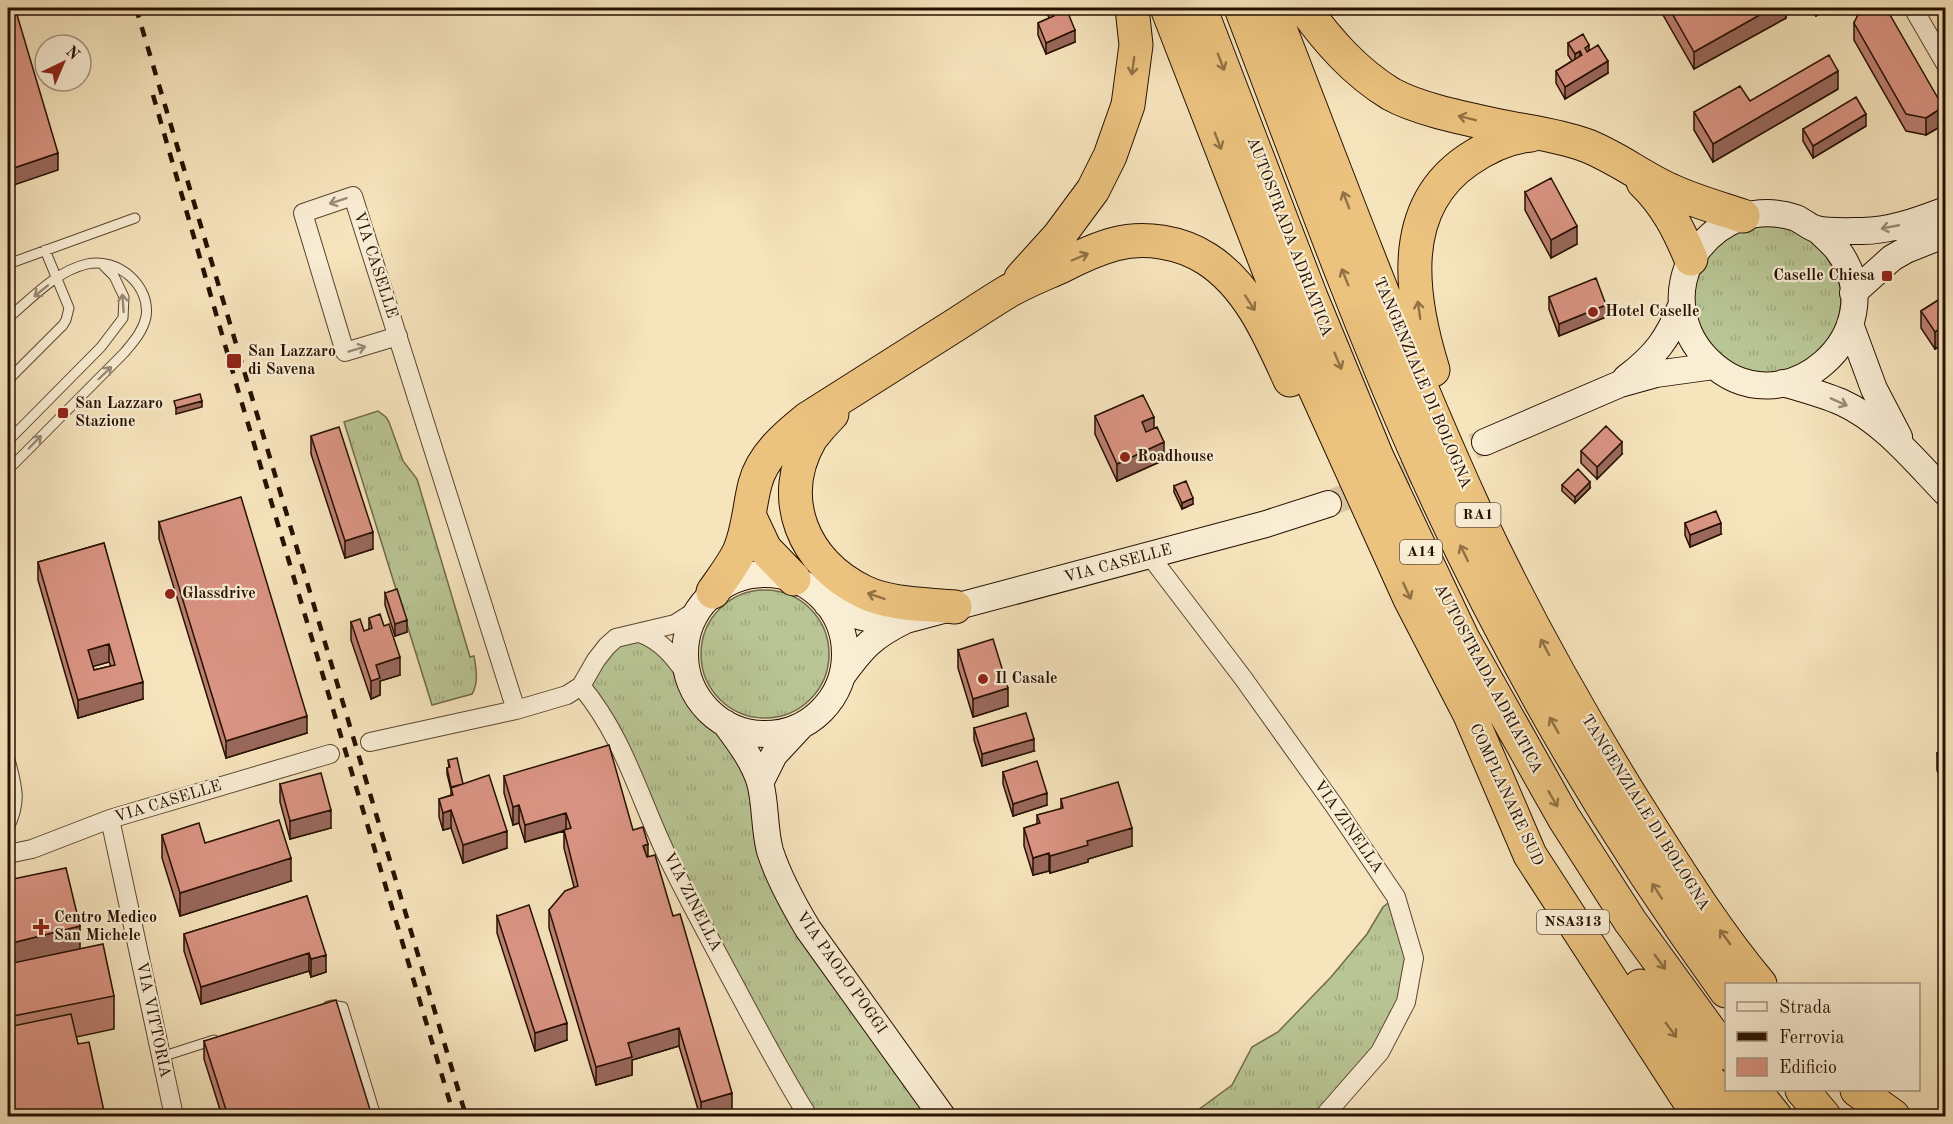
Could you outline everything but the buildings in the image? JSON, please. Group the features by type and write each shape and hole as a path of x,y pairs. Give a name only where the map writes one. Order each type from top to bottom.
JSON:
{"highway":[{"path":"1008,291 1059,236 1093,190 1110,156 1128,105 1136,45 1132,8"},
{"path":"1167,8 1316,389 1410,599 1470,716 1545,843 1598,924 1663,1018 1736,1116"},
{"name":"AUTOSTRADA ADRIATICA","path":"1200,8 1311,297 1377,457 1462,637 1576,837 1630,921 1725,1052"},
{"name":"A14","path":"1241,8 1329,237 1412,443 1484,594 1574,760 1668,908 1725,990"},
{"name":"TANGENZIALE DI BOLOGNA","path":"1272,8 1409,359 1474,507 1570,693 1618,775 1705,910 1759,983"},
{"path":"1304,8 1342,54 1363,74 1392,94 1415,104 1453,115 1565,138 1587,146 1671,191 1743,216"},
{"path":"1474,507 1462,444 1434,373 1423,336 1415,284 1415,247 1428,206 1439,187 1457,168 1501,141 1520,136 1545,134"},
{"path":"1631,170 1654,192 1668,210 1691,259"},
{"path":"705,601 738,553 750,517 755,482 768,458 783,439 807,418 1008,291 1079,257 1115,244 1152,241 1188,249 1206,258 1234,282 1250,302 1271,340 1346,502 1386,545"},
{"path":"863,383 812,437 802,458 795,494 795,507 801,528 816,554 838,576 864,592 905,603 954,607"},
{"path":"750,517 765,549 794,579"},
{"name":"COMPLANARE SUD","path":"1470,716 1530,855 1699,1116"},
{"path":"1756,1091 1775,1116"},
{"path":"1804,1091 1824,1116"},
{"path":"1860,1091 1893,1116"}],"main road":[{"path":"1817,229 1864,231 1888,228 1946,210"},
{"path":"1768,213 1784,215 1817,229 1837,249 1849,271 1853,293 1850,324 1839,347 1822,366 1798,379 1784,383 1769,385 1745,382 1724,374 1692,341 1685,323 1682,306 1683,282 1691,259 1714,231 1743,216 1768,213"},
{"path":"1853,293 1892,258 1946,234"},
{"path":"1620,384 1658,349 1672,329 1682,306"},
{"path":"1850,324 1881,403 1910,454"},
{"path":"1485,442 1620,384 1656,374 1714,366"},
{"path":"1784,383 1842,402 1870,420 1910,454 1946,493"},
{"name":"VIA CASELLE","path":"760,783 774,755 801,726 820,712 835,693 842,676 862,649 884,631 906,620 1150,556 1266,524 1328,504"},
{"name":"VIA CASELLE","path":"801,726 763,735 748,732 725,723 712,714 696,695 687,675 684,658 685,640 705,601 735,579 765,573 794,579 816,592 827,603 841,627 845,653 842,676"},
{"name":"VIA CASELLE","path":"827,603 856,617 880,621 906,620"},
{"name":"VIA CASELLE","path":"725,723 746,752 760,783"},
{"name":"VIA PAOLO POGGI","path":"760,783 770,850 793,904 808,929 942,1116"}],"street":[{"path":"1913,8 1946,65"},
{"name":"VIA CASELLE","path":"398,336 345,352 303,213 353,196 398,336 516,710"},
{"name":"VIA ZINELLA","path":"1150,556 1243,678 1396,897 1414,958 1406,1002 1380,1052 1323,1116"},
{"name":"VIA CASELLE","path":"581,686 607,646 616,638 675,624 705,601"},
{"name":"VIA CASELLE","path":"640,633 664,646 687,675"},
{"path":"370,742 516,710 567,695 581,686"},
{"name":"VIA ZINELLA","path":"581,686 597,705 610,726 626,758 670,863 785,1080 808,1116"},
{"name":"VIA CASELLE","path":"8,854 32,849 110,819 330,754"},
{"name":"VIA VITTORIA","path":"110,819 174,1116"}],"lane":[{"path":"8,264 135,218"},
{"path":"8,380 66,320 69,308 45,250"},
{"path":"8,441 101,346 123,318 124,297 114,276 100,262"},
{"path":"8,318 57,278 80,266 100,262 114,266 127,274 137,283 146,302 145,319 141,330 116,362 8,470"},
{"path":"8,752 19,793 14,818 8,830"},
{"path":"321,1008 332,1005 343,1007 376,1116"},
{"path":"161,1057 226,1036"}],"green space":[{"path":"1767,225 1795,231 1819,247 1835,271 1841,299 1835,327 1819,351 1795,367 1767,373 1739,367 1715,351 1699,327 1693,299 1699,271 1715,247 1739,231"},
{"path":"378,411 389,422 403,461 417,479 470,657 474,656 476,680 472,694 432,705 344,422"},
{"path":"765,590 790,594 811,608 825,629 829,654 825,679 811,700 790,714 765,718 740,714 719,700 705,679 701,654 705,629 719,608 740,594"},
{"path":"640,633 687,675 696,695 712,714 725,723 746,752 770,850 942,1116 808,1116 581,686 596,660"},
{"path":"1396,897 1414,958 1406,1002 1325,1116 1190,1116 1232,1085 1252,1047 1278,1032 1331,977 1367,934 1383,907"}],"tunnel":[{"path":"1328,504 1485,442"}],"railway":[{"path":"136,8 466,1116"},
{"path":"153,95 238,390 454,1116"}],"place":[{"name":"Caselle Chiesa","path":"1887,276"},
{"name":"Hotel Caselle","path":"1593,312"},
{"name":"San Lazzaro di Savena","path":"234,361"},
{"name":"San Lazzaro Stazione","path":"63,413"},
{"name":"Roadhouse","path":"1125,457"},
{"name":"Glassdrive","path":"170,594"},
{"name":"Il Casale","path":"983,679"},
{"name":"Centro Medico San Michele","path":"41,927"}]}
